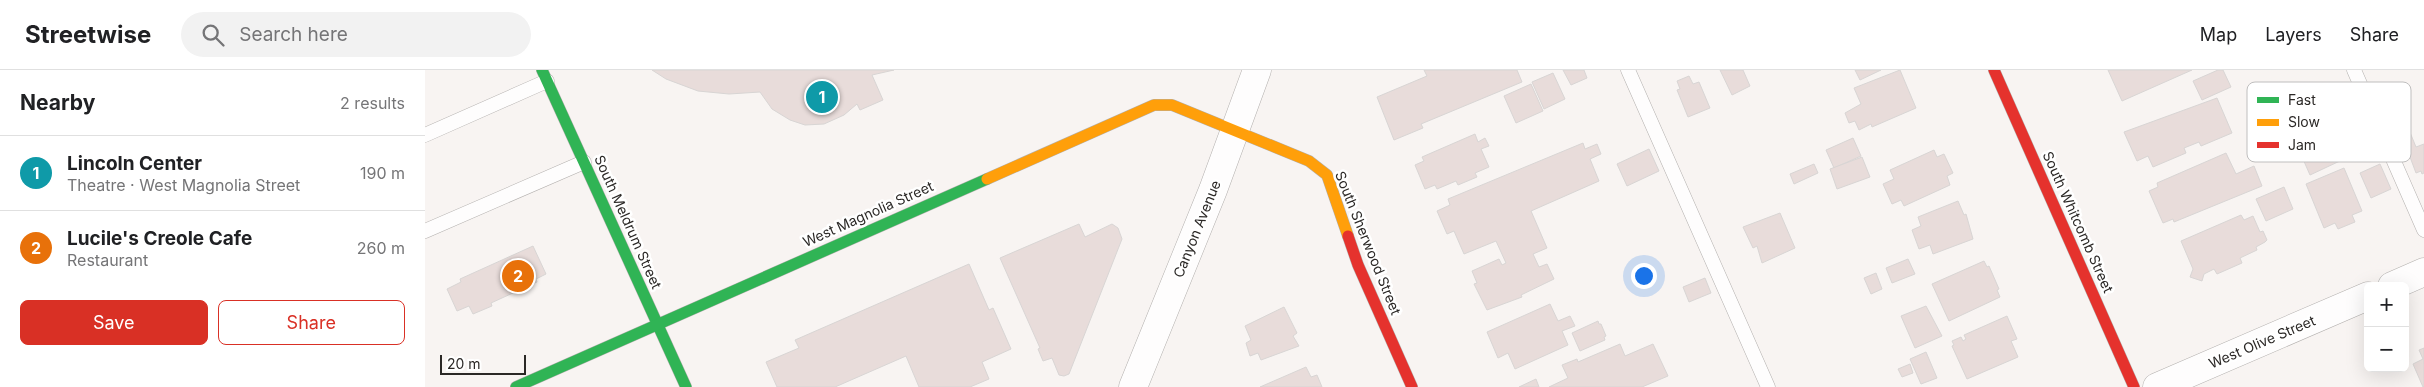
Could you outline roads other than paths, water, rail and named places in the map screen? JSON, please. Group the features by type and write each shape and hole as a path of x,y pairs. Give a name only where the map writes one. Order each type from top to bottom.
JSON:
{"street":[{"name":"Canyon Avenue","path":"1133,387 1257,70"},
{"name":"South Whitcomb Street","path":"1994,70 2134,387"},
{"name":"South Meldrum Street","path":"545,75 686,387"},
{"name":"West Magnolia Street","path":"516,387 1154,105 1172,105 1235,130"},
{"name":"South Sherwood Street","path":"1235,130 1309,161 1327,175 1358,266 1412,387"},
{"path":"2401,282 2424,272"},
{"name":"West Olive Street","path":"2157,387 2364,298"}],"lane":[{"path":"1628,70 1768,387"},
{"path":"2354,70 2359,82"},
{"path":"425,135 545,75"},
{"path":"425,231 584,162"},
{"path":"2394,162 2424,230"}],"place":[{"name":"Lincoln Center","path":"822,97"},
{"name":"Lucile's Creole Cafe","path":"518,276"}]}
